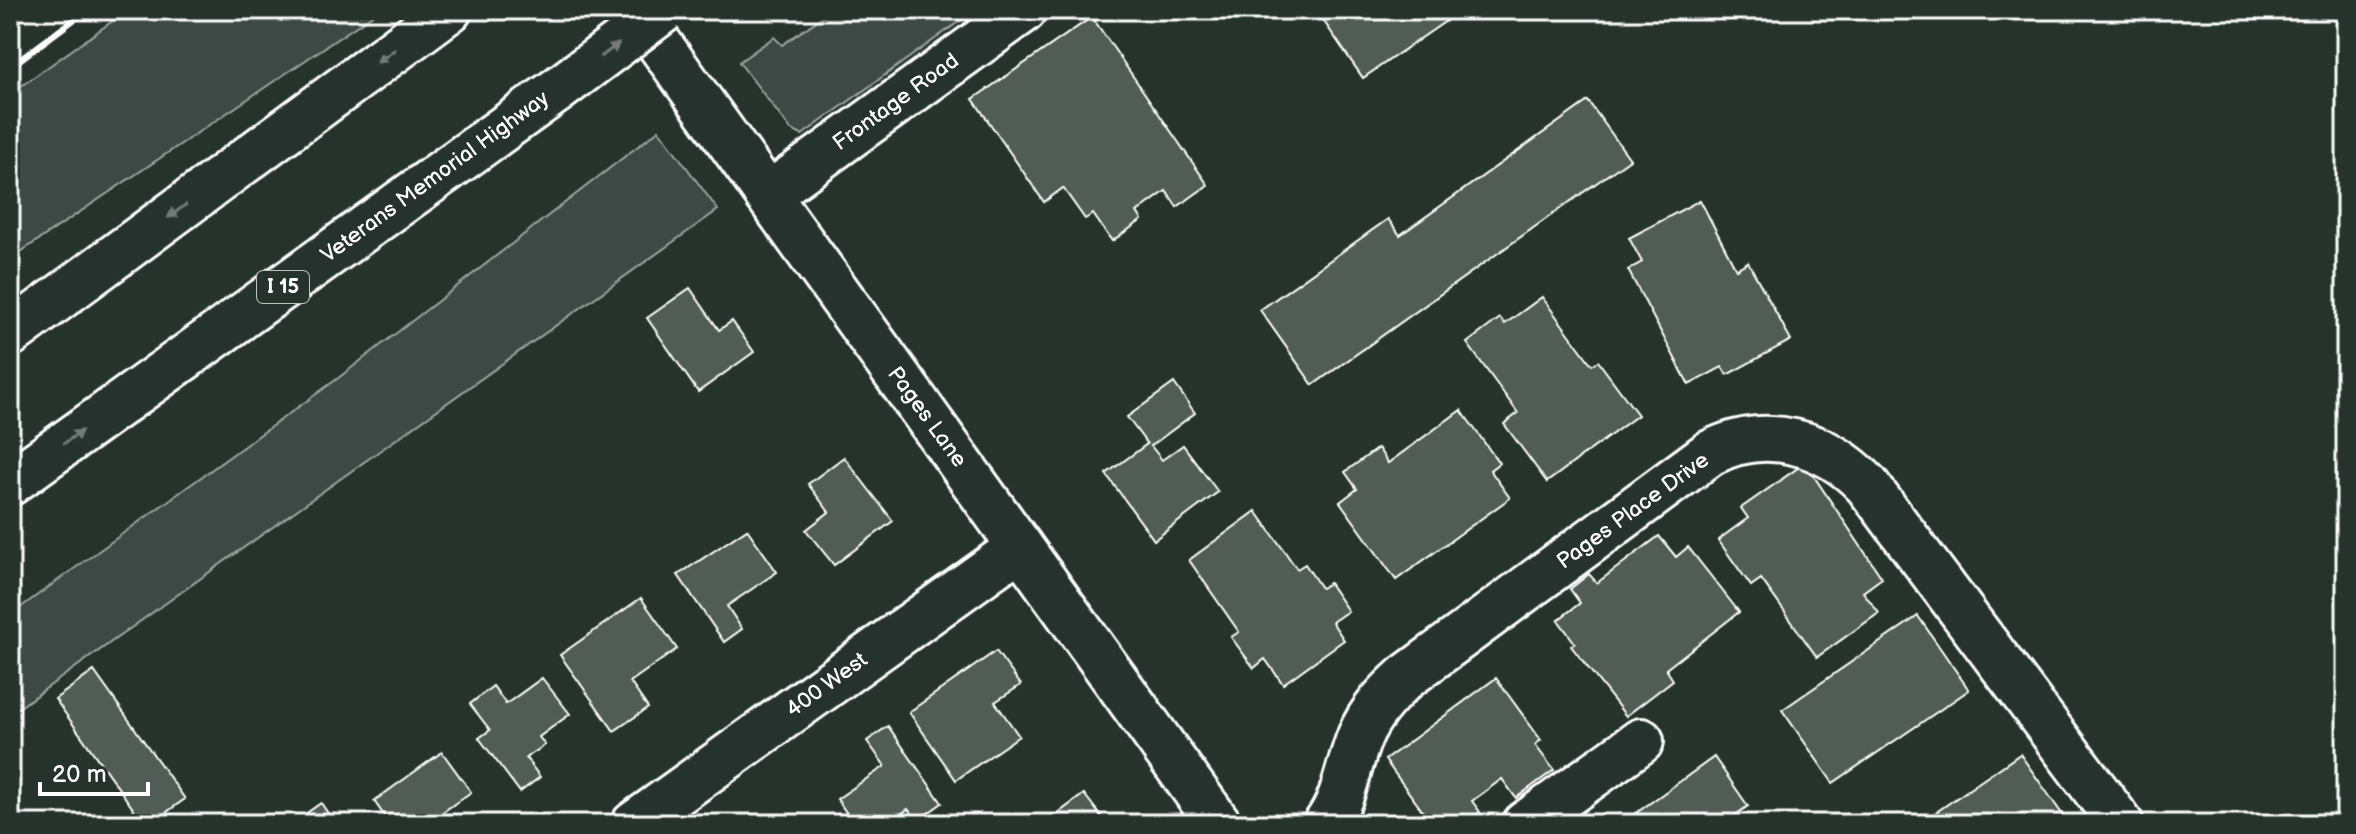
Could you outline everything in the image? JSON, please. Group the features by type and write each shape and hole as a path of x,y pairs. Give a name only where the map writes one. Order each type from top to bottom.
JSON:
{"main road":[{"path":"10,334 449,10"},
{"name":"Pages Lane","path":"635,10 1219,824"},
{"name":"Veterans Memorial Highway","path":"10,483 664,10"},
{"name":"Frontage Road","path":"768,195 1024,10"},
{"name":"Pages Place Drive","path":"1326,824 1339,801 1360,735 1372,713 1406,677 1710,453 1745,441 1788,440 1813,445 1834,456 1867,485 2121,824"},
{"name":"400 West","path":"634,824 1020,547"},
{"path":"1525,824 1641,741"}],"shaded area":[{"path":"128,10 380,10 10,259 10,94"},
{"path":"832,10 975,10 802,135 791,130 739,62 774,37 782,45"},
{"path":"659,130 718,210 10,714 10,615 337,379"}],"building":[{"path":"1316,10 1462,10 1363,78"},
{"path":"1092,17 1208,185 1177,207 1166,191 1137,212 1142,220 1112,241 1093,214 1085,219 1063,188 1044,202 973,99"},
{"path":"1588,101 1630,159 1313,385 1260,310 1388,219 1400,235"},
{"path":"1700,200 1736,269 1748,262 1791,340 1727,375 1722,367 1689,385 1628,270 1642,262 1629,238"},
{"path":"690,288 719,330 732,321 754,352 698,392 647,318"},
{"path":"1542,297 1592,365 1598,361 1638,415 1547,482 1504,424 1518,413 1467,343 1500,318 1505,324"},
{"path":"1174,383 1195,413 1151,446 1162,460 1183,445 1218,492 1154,540 1106,474 1147,444 1127,417"},
{"path":"1461,410 1499,463 1490,470 1510,498 1396,580 1340,502 1357,489 1345,472 1378,448 1388,463"},
{"path":"844,457 893,521 834,565 806,530 829,512 808,484"},
{"path":"1805,463 1882,578 1863,592 1879,613 1817,657 1761,579 1751,586 1718,540 1748,518 1741,508"},
{"path":"1256,511 1297,569 1305,564 1321,588 1329,583 1348,611 1332,622 1344,640 1283,684 1265,659 1254,668 1231,637 1239,632 1189,560"},
{"path":"747,529 777,572 727,606 742,629 724,642 678,575"},
{"path":"1659,536 1676,557 1688,547 1739,612 1666,669 1673,680 1626,716 1571,646 1575,643 1558,620 1580,603 1570,589 1589,574 1597,583"},
{"path":"641,598 677,649 630,682 648,708 614,731 560,655"},
{"path":"1918,616 1969,690 1833,783 1782,710"},
{"path":"996,651 1021,685 995,702 1019,736 956,780 909,712"},
{"path":"94,671 185,799 150,824 144,824 55,699"},
{"path":"542,678 570,714 539,737 545,745 526,758 540,777 520,792 479,738 490,730 470,704 493,686 506,704"},
{"path":"1496,678 1541,740 1535,745 1554,770 1516,798 1502,779 1472,801 1480,812 1464,824 1432,824 1385,760"},
{"path":"888,726 942,803 917,821 908,809 887,824 854,824 837,799 885,766 867,741"},
{"path":"442,752 471,792 426,824 390,824 374,801"},
{"path":"2020,754 2069,824 1919,824"},
{"path":"1714,757 1748,806 1723,824 1621,824"},
{"path":"1084,794 1107,824 1052,824 1049,820"},
{"path":"321,803 335,824 291,824"}],"railway":[{"path":"10,18 21,10"},
{"path":"10,67 87,10"}]}
